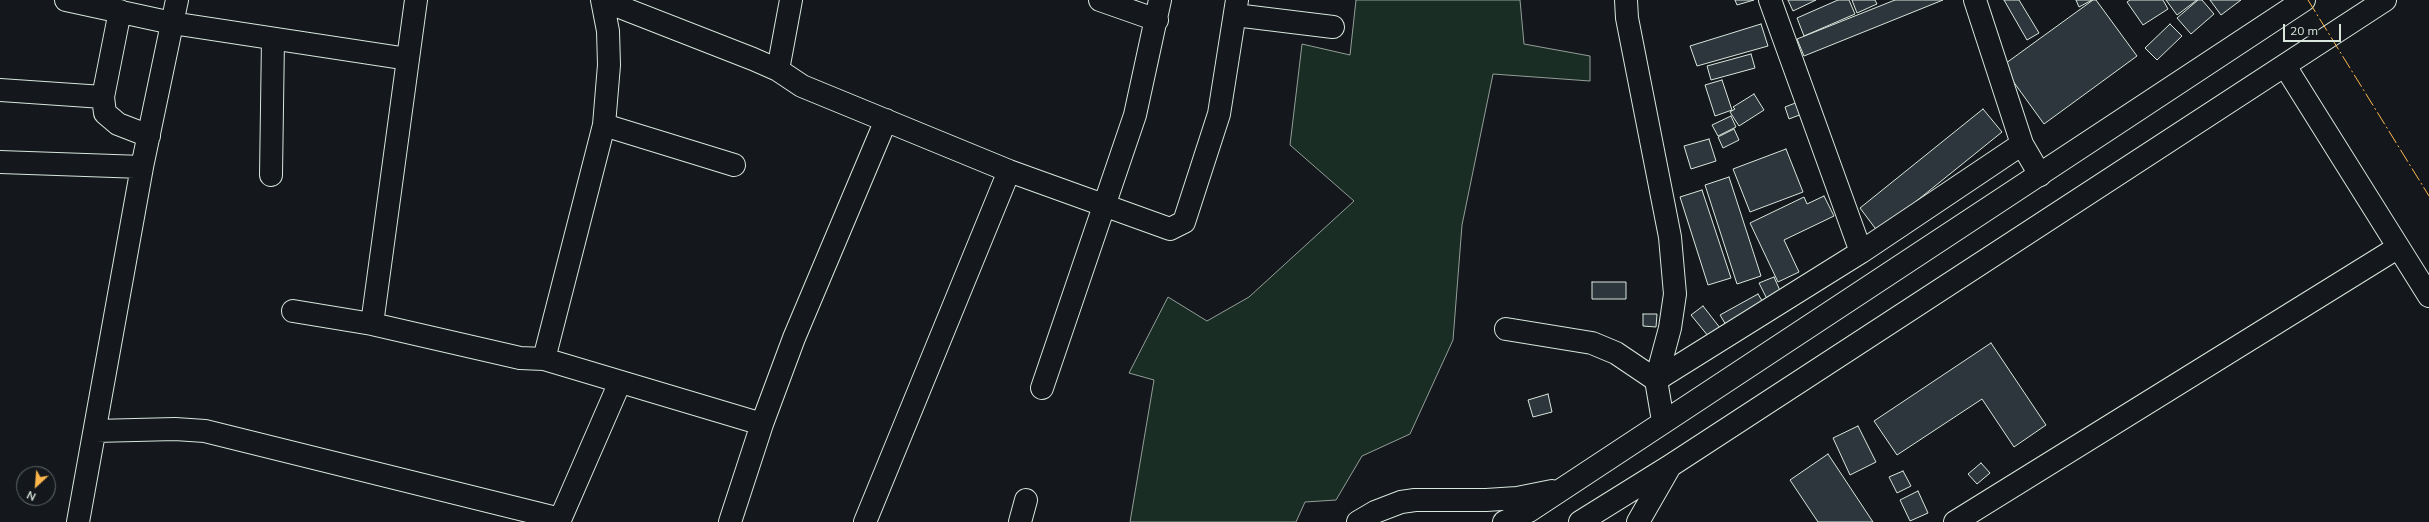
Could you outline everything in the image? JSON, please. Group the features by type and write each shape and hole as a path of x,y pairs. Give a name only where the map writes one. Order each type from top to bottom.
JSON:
{"street":[{"path":"66,0 172,23 408,59"},
{"path":"78,522 142,166 177,0"},
{"path":"372,324 416,0"},
{"path":"602,0 778,70 802,86 1009,171 1105,208 1170,229 1184,222 1219,114 1236,8 1333,27"},
{"path":"544,359 604,125 609,65 608,31 602,0"},
{"path":"778,70 791,0"},
{"path":"1042,388 1105,208 1135,115 1159,10 1100,0"},
{"path":"1626,0 1627,18 1670,237 1675,294 1670,328 1656,380 1663,421"},
{"path":"1770,0 1861,252"},
{"path":"1975,0 2022,144 2040,175"},
{"path":"1504,522 1528,511 1563,489 1663,421 2040,175 2304,0"},
{"path":"1580,522 1670,466 2385,0"},
{"path":"120,11 103,97 105,113 118,124 148,136"},
{"path":"271,175 272,39"},
{"path":"2285,66 2397,248 2429,296"},
{"path":"0,90 103,97"},
{"path":"730,522 762,424 794,338 886,120"},
{"path":"604,125 734,165"},
{"path":"1656,380 1861,252 2022,144"},
{"path":"0,162 142,166"},
{"path":"865,522 1009,171"},
{"path":"1955,522 2397,248"},
{"path":"293,311 372,324 520,358 544,359 762,424"},
{"path":"1506,329 1592,343 1616,353 1656,380"},
{"path":"95,431 176,429 205,431 560,520 620,382"},
{"path":"1638,522 1670,466"},
{"path":"1358,522 1375,512 1401,502 1415,500 1486,500 1517,498 1563,489"},
{"path":"1020,522 1026,500"}],"green space":[{"path":"1356,0 1520,0 1524,44 1590,56 1590,81 1493,74 1462,225 1453,340 1410,434 1362,456 1336,500 1305,502 1296,522 1130,522 1154,380 1129,373 1168,297 1207,321 1249,297 1354,201 1290,145 1302,44 1350,55"}],"building":[{"path":"1735,0 1754,0 1737,5"},
{"path":"1788,0 1816,0 1793,11"},
{"path":"1838,0 1849,0 1855,14 1804,36 1797,18"},
{"path":"1852,0 1875,0 1877,4 1857,13"},
{"path":"1895,0 1943,0 1804,56 1797,39"},
{"path":"2004,0 2019,0 2039,33 2027,40"},
{"path":"2076,0 2092,0 2079,7"},
{"path":"2093,0 2096,0 2137,56 2044,124 2002,66"},
{"path":"2130,0 2163,0 2168,9 2143,25 2127,2"},
{"path":"2166,0 2197,0 2177,15"},
{"path":"2198,0 2202,0 2214,14 2191,34 2177,18"},
{"path":"2210,0 2241,0 2221,15"},
{"path":"1761,24 1768,46 1697,66 1690,46"},
{"path":"2170,24 2182,36 2157,60 2145,48"},
{"path":"1751,54 1755,68 1711,80 1707,66"},
{"path":"1722,80 1732,110 1715,116 1705,85"},
{"path":"1754,94 1764,110 1739,126 1730,112 1735,109 1733,107"},
{"path":"1798,102 1802,114 1789,119 1785,107"},
{"path":"1983,109 2002,132 1878,232 1860,208"},
{"path":"1731,116 1736,127 1718,136 1712,125"},
{"path":"1734,129 1739,140 1723,148 1718,137"},
{"path":"1709,139 1716,161 1691,169 1684,146"},
{"path":"1786,149 1803,192 1750,212 1733,169"},
{"path":"1729,177 1761,276 1737,284 1705,185"},
{"path":"1702,190 1731,278 1708,285 1680,197"},
{"path":"1824,196 1834,216 1784,240 1799,272 1778,282 1750,223 1804,197 1807,204"},
{"path":"1774,277 1781,293 1767,299 1759,283"},
{"path":"1592,282 1626,282 1626,299 1592,299"},
{"path":"1758,294 1764,304 1726,325 1720,315"},
{"path":"1703,306 1724,333 1713,342 1691,315"},
{"path":"1643,314 1657,314 1656,327 1643,326"},
{"path":"1991,343 2046,425 2014,447 1982,399 1897,455 1874,421"},
{"path":"1548,394 1552,412 1533,417 1528,400"},
{"path":"1858,426 1876,462 1850,475 1833,438"},
{"path":"1828,454 1873,522 1818,522 1790,480"},
{"path":"1981,463 1990,473 1977,484 1968,474"},
{"path":"1903,471 1911,486 1897,493 1889,477"},
{"path":"1918,491 1928,513 1910,521 1900,500"}],"power":[{"path":"2308,0 2429,196"}]}
